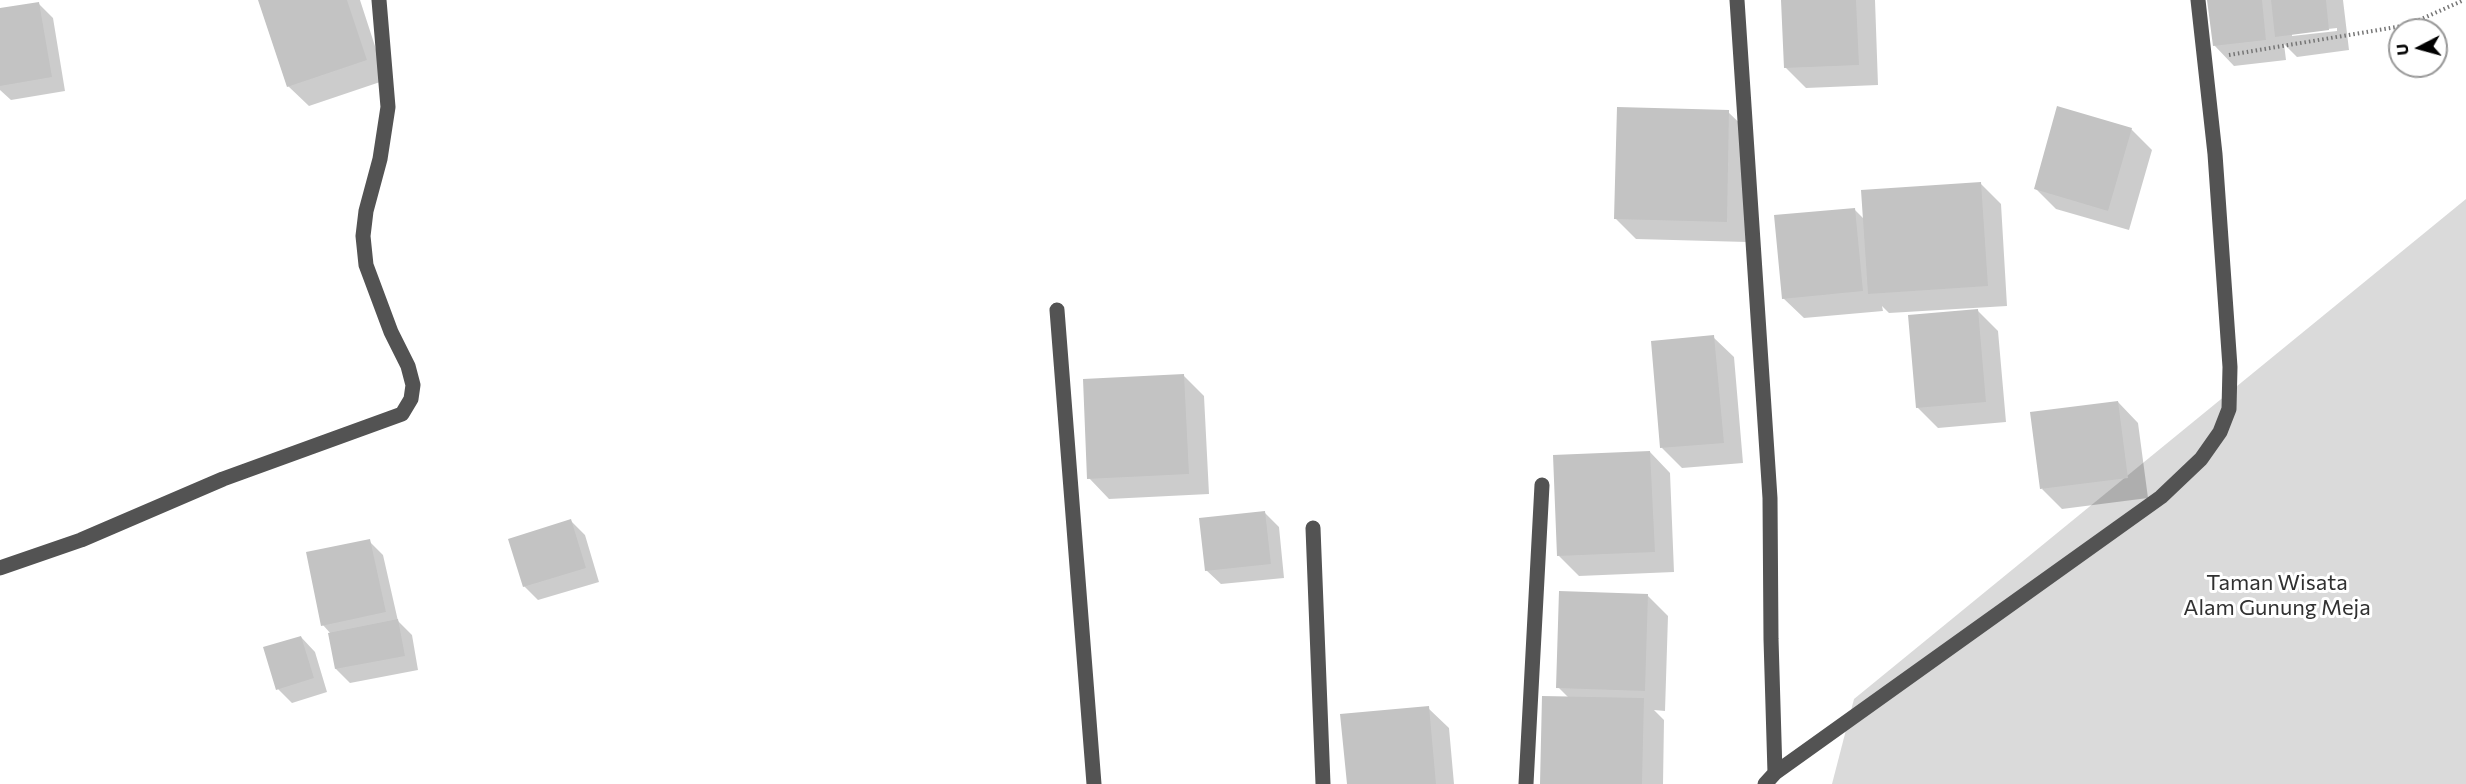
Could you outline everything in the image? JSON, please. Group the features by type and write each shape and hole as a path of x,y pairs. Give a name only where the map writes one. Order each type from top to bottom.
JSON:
{"street":[{"path":"0,568 81,540 223,479 402,414 411,399 413,384 408,366 391,332 366,265 363,236 366,211 380,159 388,107 379,0"},
{"path":"1737,0 1770,498 1770,779"},
{"path":"1770,779 2161,498 2201,459 2220,432 2229,409 2230,367 2215,154 2198,0"},
{"path":"1057,310 1094,784"},
{"path":"1526,784 1542,485"},
{"path":"1313,528 1323,784"}],"path":[{"path":"2205,59 2408,25 2464,0"}],"green space":[{"name":"Taman Wisata Alam Gunung Meja","path":"2466,199 2466,784 1832,784 1854,699"}],"building":[{"path":"258,0 347,0 367,60 287,87"},
{"path":"1781,0 1856,0 1859,65 1784,68"},
{"path":"2207,0 2262,0 2266,40 2213,46"},
{"path":"2271,0 2326,0 2329,30 2275,37"},
{"path":"39,2 52,77 0,86 0,8"},
{"path":"2057,106 2132,128 2108,211 2034,189"},
{"path":"1617,107 1729,110 1727,222 1614,219"},
{"path":"1981,182 1988,286 1868,294 1861,190"},
{"path":"1855,208 1863,291 1782,299 1774,215"},
{"path":"1978,309 1986,402 1916,408 1908,315"},
{"path":"1714,335 1724,443 1660,448 1651,341"},
{"path":"1184,374 1189,474 1087,479 1083,379"},
{"path":"2118,401 2128,478 2040,489 2030,412"},
{"path":"1650,451 1655,552 1557,556 1553,455"},
{"path":"1265,511 1271,564 1205,571 1199,518"},
{"path":"571,519 586,568 523,587 508,539"},
{"path":"370,539 386,612 321,626 306,552"},
{"path":"1559,591 1648,594 1645,691 1556,688"},
{"path":"398,619 405,656 335,669 328,633"},
{"path":"301,636 314,678 276,690 263,647"},
{"path":"1542,696 1644,698 1642,784 1540,784"},
{"path":"1429,706 1436,784 1347,784 1340,714"}]}
